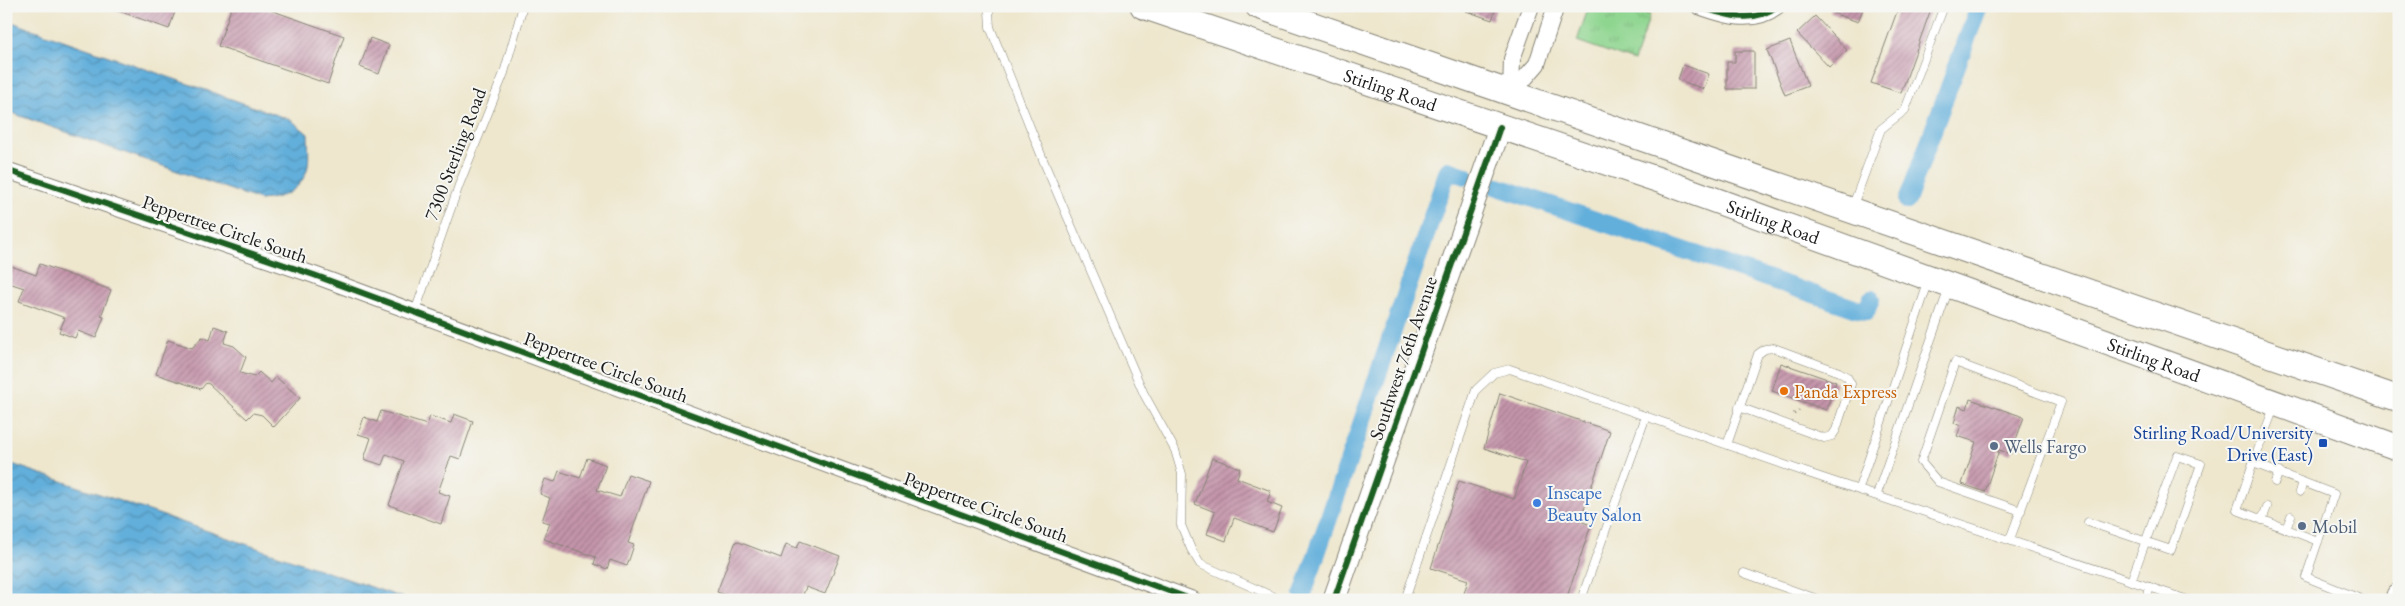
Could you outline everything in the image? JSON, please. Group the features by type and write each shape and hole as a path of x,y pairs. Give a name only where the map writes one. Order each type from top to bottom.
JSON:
{"main road":[{"name":"Stirling Road","path":"1143,6 1662,181 2399,448"},
{"name":"Stirling Road","path":"1258,6 2399,399"},
{"path":"1455,112 1490,107 1511,94"},
{"path":"1792,229 1821,222 1848,209"}],"street":[{"path":"1511,94 1512,59 1531,6"},
{"path":"1511,94 1537,64 1556,6"},
{"path":"1699,6 1739,17 1772,9"},
{"name":"Southwest 76th Avenue","path":"1334,600 1500,127"},
{"name":"Peppertree Circle South","path":"6,170 305,272 1192,600"}],"lane":[{"name":"7300 Sterling Road","path":"415,312 459,185 504,73 523,6"},
{"path":"992,6 989,11 990,27 1046,167 1144,394 1174,450 1182,474 1182,524 1191,549 1200,564 1281,600"},
{"path":"1848,209 1881,129 1905,110 1944,6"},
{"path":"1859,488 1940,282"},
{"path":"1877,494 1940,282"},
{"path":"1726,444 1758,354 1765,349 1774,348 1839,372 1847,377 1851,384 1850,392 1836,430 1832,436 1824,438 1739,408"},
{"path":"2010,539 2021,511 2061,402 1955,362 1921,462 1938,482 2021,511"},
{"path":"1405,600 1476,390 1494,373 1510,369 2188,600"},
{"path":"2276,403 2237,510 2318,541"},
{"path":"1581,600 1646,416"},
{"path":"2088,522 2145,541 2170,550 2201,464 2177,456 2145,541 2131,580"},
{"path":"2254,463 2334,494 2306,577 2363,600"},
{"path":"2275,482 2278,472"},
{"path":"2300,492 2303,482"},
{"path":"2262,520 2267,507"},
{"path":"2286,529 2291,516"},
{"path":"1744,573 1820,600"},
{"path":"2146,600 2150,587"}],"green space":[{"path":"1589,6 1624,6 1650,15 1634,61 1577,41"}],"water":[{"path":"6,20 291,120 308,134 308,162 304,178 294,189 282,196 260,200 6,111"},
{"path":"6,462 409,600 6,600"}],"building":[{"path":"105,6 177,6 169,29"},
{"path":"232,6 259,6 344,36 328,84 218,46"},
{"path":"1468,6 1497,6 1492,20 1466,11"},
{"path":"1832,6 1864,6 1858,22 1830,12"},
{"path":"1899,6 1932,6 1901,93 1871,83"},
{"path":"1815,16 1847,50 1829,67 1797,33"},
{"path":"370,38 389,45 379,74 360,67"},
{"path":"1790,41 1808,86 1785,95 1767,50"},
{"path":"1735,51 1754,51 1754,89 1727,89 1727,62 1735,62"},
{"path":"1683,65 1709,74 1704,89 1678,80"},
{"path":"40,264 111,290 101,316 104,317 96,338 78,331 75,338 59,332 65,318 19,301 24,288 6,282 11,266 36,275"},
{"path":"214,326 228,331 224,343 234,346 246,357 240,373 254,377 259,372 271,383 276,377 300,398 274,427 262,415 253,413 247,419 209,384 206,383 201,389 156,374 168,340 192,348 202,337 210,340"},
{"path":"1781,363 1836,382 1826,410 1772,391"},
{"path":"1500,393 1610,431 1580,521 1591,525 1566,600 1462,600 1468,580 1431,568 1459,481 1514,499 1526,462 1484,448"},
{"name":"Wells Fargo","path":"1970,399 2024,417 2011,454 1999,450 1985,492 1962,484 1976,442 1957,436 1961,426 1954,423 1959,406 1967,409"},
{"path":"381,411 427,425 430,416 451,423 454,414 473,421 460,459 451,456 438,492 450,496 441,524 389,505 404,461 386,454 382,465 364,459 371,438 358,434 364,417 377,422"},
{"path":"587,458 606,465 597,490 620,497 628,474 649,481 628,543 634,545 627,566 610,560 607,569 594,564 596,557 544,539 550,523 542,521 550,498 540,494 545,479 555,482 559,471 580,478"},
{"path":"1212,458 1240,468 1237,478 1271,491 1267,502 1282,508 1273,532 1234,518 1226,541 1207,534 1215,512 1195,504"},
{"path":"736,541 781,558 786,544 797,548 800,541 840,556 825,594 806,587 801,600 739,600 717,592"}],"waterway":[{"path":"1907,201 1979,6"},
{"path":"1303,594 1448,170 1466,176"},
{"path":"1495,186 1866,312 1871,299"}],"cycle path":[{"path":"1699,6 1728,15 1748,17 1768,12 1777,6"},
{"path":"1334,600 1500,127"},
{"path":"6,170 314,275 1193,600"}],"place":[{"name":"Panda Express","path":"1784,391"},
{"name":"Stirling Road/University Drive (East)","path":"2323,443"},
{"name":"Wells Fargo","path":"1994,446"},
{"name":"Inscape Beauty Salon","path":"1537,503"},
{"name":"Mobil","path":"2302,526"}]}
